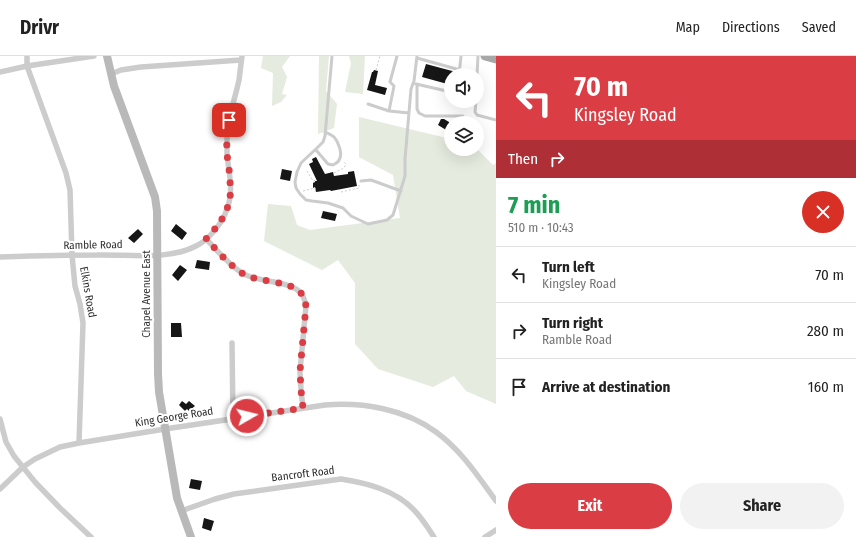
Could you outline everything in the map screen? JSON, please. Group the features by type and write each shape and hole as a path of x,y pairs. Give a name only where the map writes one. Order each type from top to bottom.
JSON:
{"main road":[{"path":"485,56 496,59"}],"street":[{"name":"Elkins Road","path":"27,56 27,66 66,173 70,190 72,255 75,286 83,323 79,443"},
{"path":"0,72 27,66 94,56"},
{"name":"Chapel Avenue East","path":"107,56 114,86 155,197 157,211 159,392 177,498 191,537"},
{"path":"111,74 121,70 141,67 241,58"},
{"name":"Ramble Road","path":"0,257 157,255 176,253 190,249 206,239 222,220 230,198 231,183 227,154 227,136 229,120 239,80 241,58"},
{"path":"206,239 234,268 243,274 257,280 293,287 300,292 305,299 306,306 300,371 303,408"},
{"path":"232,343 233,418"},
{"name":"King George Road","path":"0,489 22,467 60,447 233,418 341,404 389,410 409,416 422,423 449,442 479,477 496,501"},
{"path":"0,419 6,442 22,467 60,508 91,537"},
{"name":"Bancroft Road","path":"181,511 234,494 341,480 371,485 389,492 401,499 413,508 434,537"},
{"path":"485,537 496,530"}],"lane":[{"path":"332,56 323,142 301,163 297,172 295,182 296,188 306,200 328,203 343,208 351,216 368,224 386,220 393,215 405,176 411,89 415,84"},
{"path":"389,112 394,86 390,82 397,56"},
{"path":"460,68 461,56"},
{"path":"477,68 478,56"},
{"path":"444,116 425,116 419,113 417,109 415,84 417,57 453,68"},
{"path":"415,84 444,90"},
{"path":"368,104 389,112 409,113"},
{"path":"475,108 476,115 496,120"},
{"path":"316,150 328,164 333,165 340,160 341,152 337,140 332,135 325,132"},
{"path":"359,181 371,180 401,191"}],"path":[{"path":"376,70 380,56"},
{"path":"334,173 346,166 344,162"},
{"path":"307,172 313,181 316,180"},
{"path":"341,192 359,188 359,181"},
{"path":"299,193 315,188 316,192"}],"shaded area":[{"path":"263,56 290,56 282,67 287,77 282,94 287,95 281,102 272,106 273,73 261,68"},
{"path":"319,56 329,56 326,91 337,104 334,128 318,134"},
{"path":"349,56 365,56 363,94 345,92 351,63"},
{"path":"359,117 444,137 444,156 484,156 493,165 496,163 496,404 466,391 454,376 433,387 378,369 355,344 355,283 338,260 322,270 264,241 268,204 291,206 297,225 310,230 400,218 393,175 359,157"}],"building":[{"path":"426,64 444,69 444,83 422,77"},
{"path":"374,70 378,71 375,85 387,88 385,95 367,90 372,72"},
{"path":"441,119 444,119 444,129 438,125"},
{"path":"316,157 325,174 333,172 334,176 348,174 348,172 354,171 357,186 316,192 315,187 313,188 313,183 317,181 309,164 313,162 312,159"},
{"path":"282,169 292,171 290,181 280,179"},
{"path":"323,211 337,214 335,221 321,218"},
{"path":"176,224 187,233 182,240 171,231"},
{"path":"138,229 143,234 134,243 128,238"},
{"path":"197,260 210,262 209,270 195,268"},
{"path":"180,265 187,270 178,281 172,275"},
{"path":"171,323 181,323 182,337 171,337"},
{"path":"182,401 186,404 189,401 195,406 189,411 187,409 185,411 179,405"},
{"path":"191,479 202,481 200,490 189,488"},
{"path":"204,518 214,521 211,531 202,528"}],"route":[{"path":"229,120 227,154 231,183 230,198 222,220 206,239 234,268 243,274 257,280 293,287 300,292 305,299 306,306 300,371 303,408 247,416"}]}
